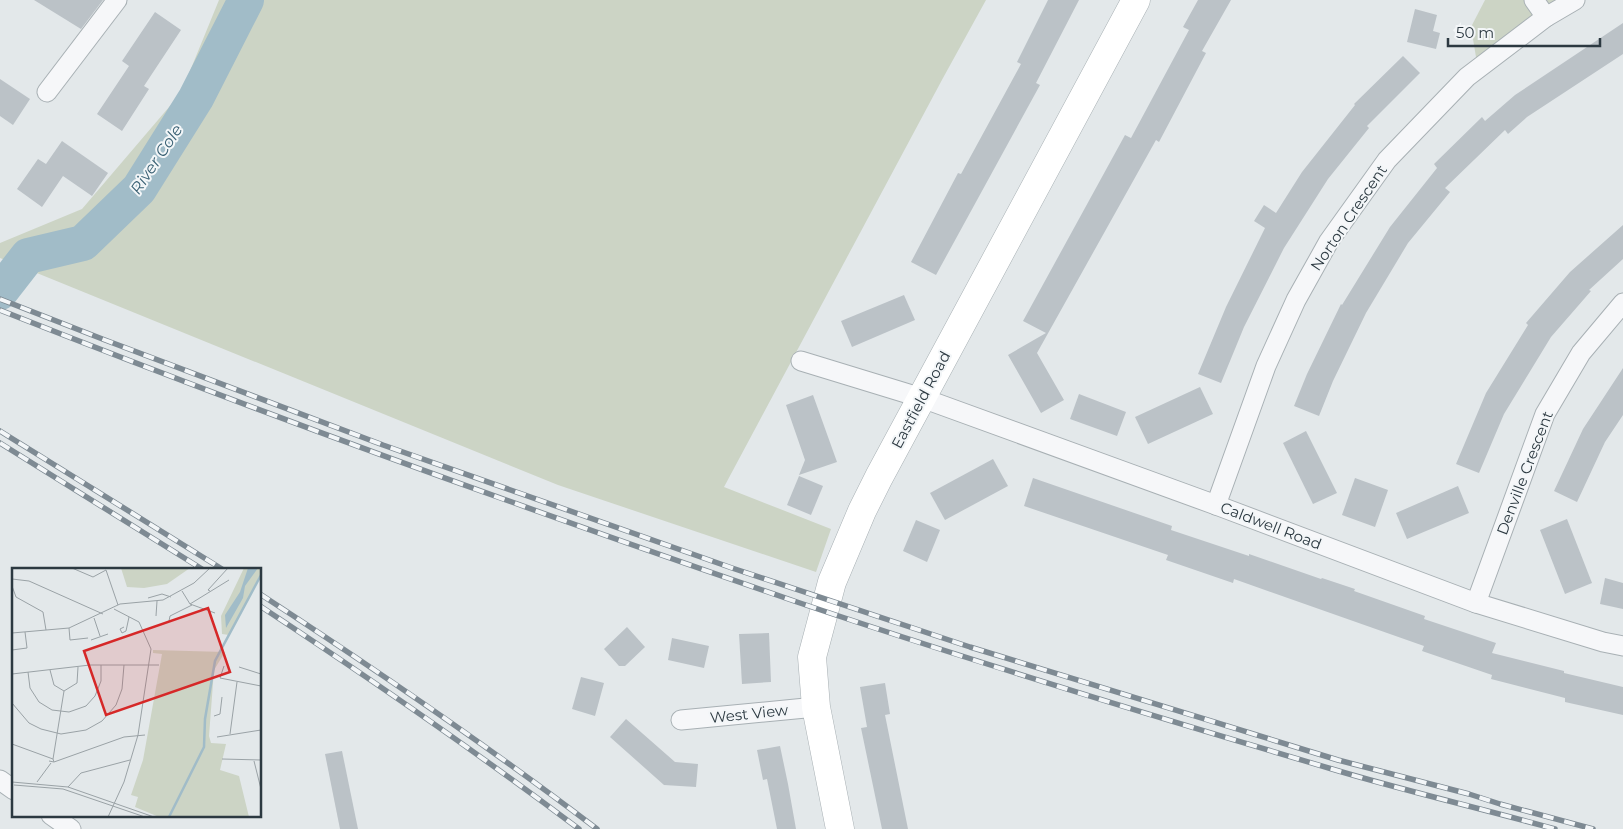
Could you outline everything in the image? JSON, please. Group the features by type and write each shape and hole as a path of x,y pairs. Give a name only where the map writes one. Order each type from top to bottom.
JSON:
{"street":[{"path":"47,92 117,0"},
{"name":"Eastfield Road","path":"840,829 816,707 812,657 832,582 862,511 1136,0"},
{"path":"1534,0 1546,17"},
{"name":"Norton Crescent","path":"1216,505 1266,366 1296,300 1330,241 1387,160 1467,77 1546,17 1575,0"},
{"name":"Denville Crescent","path":"1476,603 1545,414 1581,353 1623,303"},
{"name":"Caldwell Road","path":"801,361 922,398 1216,505 1476,603 1603,642 1623,646"},
{"name":"West View","path":"681,720 816,707"},
{"path":"0,780 12,789"},
{"path":"52,816 71,829"}],"green space":[{"path":"219,0 986,0 724,487 831,529 816,572 558,485 0,258 0,243 82,209 181,93"},
{"path":"1485,0 1564,0 1478,69 1471,27"}],"building":[{"path":"34,0 103,0 81,29"},
{"path":"1048,0 1079,0 1036,83 1040,85 936,275 911,262 958,173 961,174 1021,64 1017,62"},
{"path":"1198,0 1231,0 1202,51 1206,53 1159,142 1156,140 1037,353 1064,400 1041,413 1008,355 1046,333 1023,321 1125,135 1131,138 1189,30 1183,27"},
{"path":"1415,9 1437,15 1433,31 1440,33 1436,49 1407,42"},
{"path":"155,12 181,30 144,86 149,89 122,131 97,114 129,66 122,61"},
{"path":"1623,23 1623,54 1527,117 1508,134 1505,130 1445,188 1450,192 1408,243 1366,313 1333,381 1319,416 1294,406 1307,374 1341,304 1390,227 1437,168 1434,164 1482,117 1485,121 1515,95"},
{"path":"1403,56 1420,73 1367,126 1369,128 1328,179 1284,248 1244,327 1221,383 1198,374 1226,307 1265,228 1254,221 1264,205 1276,213 1302,172 1354,104"},
{"path":"0,79 30,99 13,125 0,116"},
{"path":"62,141 108,173 92,196 63,176 42,207 17,189 38,159 46,164"},
{"path":"1623,225 1623,259 1589,290 1591,291 1551,337 1504,414 1479,473 1456,464 1486,393 1528,325 1526,323 1570,272"},
{"path":"904,295 915,320 852,347 841,321"},
{"path":"1623,368 1623,415 1605,442 1577,502 1554,491 1583,429"},
{"path":"1200,387 1213,414 1148,444 1135,417"},
{"path":"1079,394 1126,412 1117,436 1070,419"},
{"path":"813,395 837,462 799,475 805,460 786,405"},
{"path":"1306,431 1337,493 1313,504 1283,443"},
{"path":"993,459 1008,486 945,520 930,493"},
{"path":"799,476 823,486 811,515 787,505"},
{"path":"1033,478 1172,526 1171,530 1355,589 1354,591 1425,616 1424,619 1496,643 1492,653 1623,687 1623,715 1565,702 1565,698 1491,679 1492,675 1422,651 1424,646 1234,579 1233,583 1166,560 1168,555 1024,506"},
{"path":"1355,478 1388,490 1375,527 1342,515"},
{"path":"1458,486 1469,513 1407,539 1396,513"},
{"path":"1567,519 1592,583 1565,594 1540,530"},
{"path":"916,520 940,530 927,562 903,551"},
{"path":"1605,578 1623,583 1623,609 1600,604"},
{"path":"627,627 645,647 625,666 619,666 604,649"},
{"path":"769,633 771,682 742,684 739,634"},
{"path":"672,638 709,646 704,668 668,660"},
{"path":"581,677 604,683 595,716 572,709"},
{"path":"885,683 890,714 885,715 908,829 882,829 861,728 867,727 860,687"},
{"path":"626,719 675,762 698,764 696,787 664,785 610,737"},
{"path":"780,746 796,829 777,829 767,779 763,780 757,750"},
{"path":"342,751 358,829 340,829 325,754"}],"waterway":[{"name":"River Cole","path":"0,292 28,256 83,243 139,189 196,98 246,0"}],"railway":[{"path":"0,299 383,445 732,568 970,647 1338,760 1593,829"},
{"path":"0,310 198,387 397,460 797,602 930,646 1198,729 1387,785 1555,829"},
{"path":"0,431 220,568"},
{"path":"0,443 200,568"},
{"path":"261,595 431,708 597,829"},
{"path":"261,607 421,715 579,829"}]}
